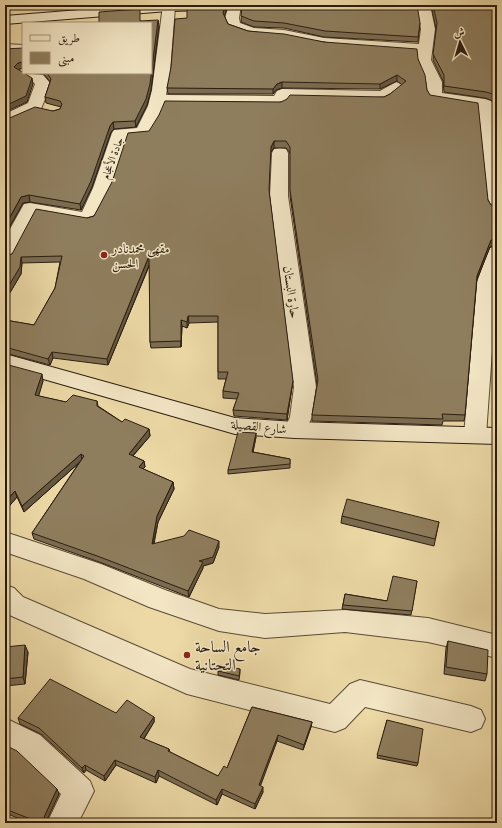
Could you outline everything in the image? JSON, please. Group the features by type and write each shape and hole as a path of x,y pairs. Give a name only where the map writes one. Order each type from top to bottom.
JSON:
{"street":[{"path":"5,20 168,6 259,5"},
{"path":"423,5 428,29 424,49 424,60 434,82 435,97 485,104 497,206"},
{"name":"جادة الأعجام","path":"5,256 30,208 88,218 102,188 120,133 142,133 158,100 168,6"},
{"path":"235,6 232,18 234,26 239,29 253,32 284,34 324,42 424,49"},
{"path":"5,48 22,49"},
{"path":"5,121 19,113 42,108 43,84 38,78 27,74"},
{"path":"158,100 281,101 282,94 383,96 396,87"},
{"name":"حارة البستان","path":"280,153 279,196 306,387 301,417 295,430"},
{"path":"475,435 487,282 497,252"},
{"name":"شارع القصيلة","path":"5,361 235,426 295,430 497,436"},
{"path":"5,542 92,571 158,599 219,620 265,626 345,621 428,630 493,645"},
{"path":"5,596 14,605 187,681 335,719 360,693 471,719"},
{"path":"5,732 30,745 79,791 62,823"}],"building":[{"path":"242,5 417,5 420,23 418,37 325,31 284,23 254,21 241,16"},
{"path":"433,5 497,5 497,109 496,98 493,94 444,86 444,75 433,54 437,23"},
{"path":"187,6 225,6 223,13 228,24 248,31 284,34 324,42 417,49 418,59 425,75 427,90 430,95 478,103 488,200 491,205 497,206 497,239 491,240 477,276 465,415 442,414 443,419 312,415 318,380 290,190 290,147 286,141 274,141 271,147 269,190 293,381 287,414 233,410 239,393 223,391 228,372 218,372 218,316 188,316 187,322 181,320 181,341 150,342 149,256 107,359 52,352 48,359 5,347 5,320 34,325 55,288 62,256 21,257 20,267 5,292 5,256 12,254 36,209 87,218 94,216 112,182 128,133 149,131 159,115 165,101 281,102 287,99 290,95 384,97 406,81 397,75 380,84 282,82 277,84 273,89 167,88 171,67 175,19 187,18"},
{"path":"140,9 140,21 158,20 152,68 152,22 99,22 99,12"},
{"path":"22,48 22,62 18,63 14,67 22,72 22,74 25,74 32,78 26,96 5,106 5,49"},
{"path":"48,74 151,74 146,99 135,121 113,122 110,126 91,181 80,204 29,195 21,197 5,226 5,120 35,107 53,111 60,109 62,104 60,101 45,97 51,79"},
{"path":"5,364 42,374 35,395 66,402 73,395 97,401 97,406 122,422 125,419 149,429 129,454 144,461 139,467 173,482 157,516 152,544 184,536 189,530 219,541 213,557 199,561 203,562 188,591 100,557 32,533 84,456 81,454 22,506 15,491 5,502"},
{"path":"238,432 256,433 252,452 290,459 290,464 228,470"},
{"path":"347,499 439,522 435,539 342,516"},
{"path":"393,576 417,581 412,611 343,605 345,594 387,601"},
{"path":"448,641 488,650 487,674 446,667"},
{"path":"25,645 23,677 5,679 5,647"},
{"path":"220,665 240,669 239,676 218,671"},
{"path":"50,679 116,713 127,700 154,717 140,737 169,749 168,751 218,776 224,766 227,768 252,707 312,722 304,745 278,735 259,785 263,787 255,804 222,789 216,800 158,770 155,777 115,760 104,776 85,765 82,768 39,728 18,718"},
{"path":"387,720 423,729 418,763 377,755"},
{"path":"5,745 17,751 57,789 44,817 47,820 46,823 41,823 5,809"}],"place":[{"name":"مقهى محمدنادر الحسن","path":"104,255"},
{"name":"جامع الساحة التحتانية","path":"187,655"}]}
